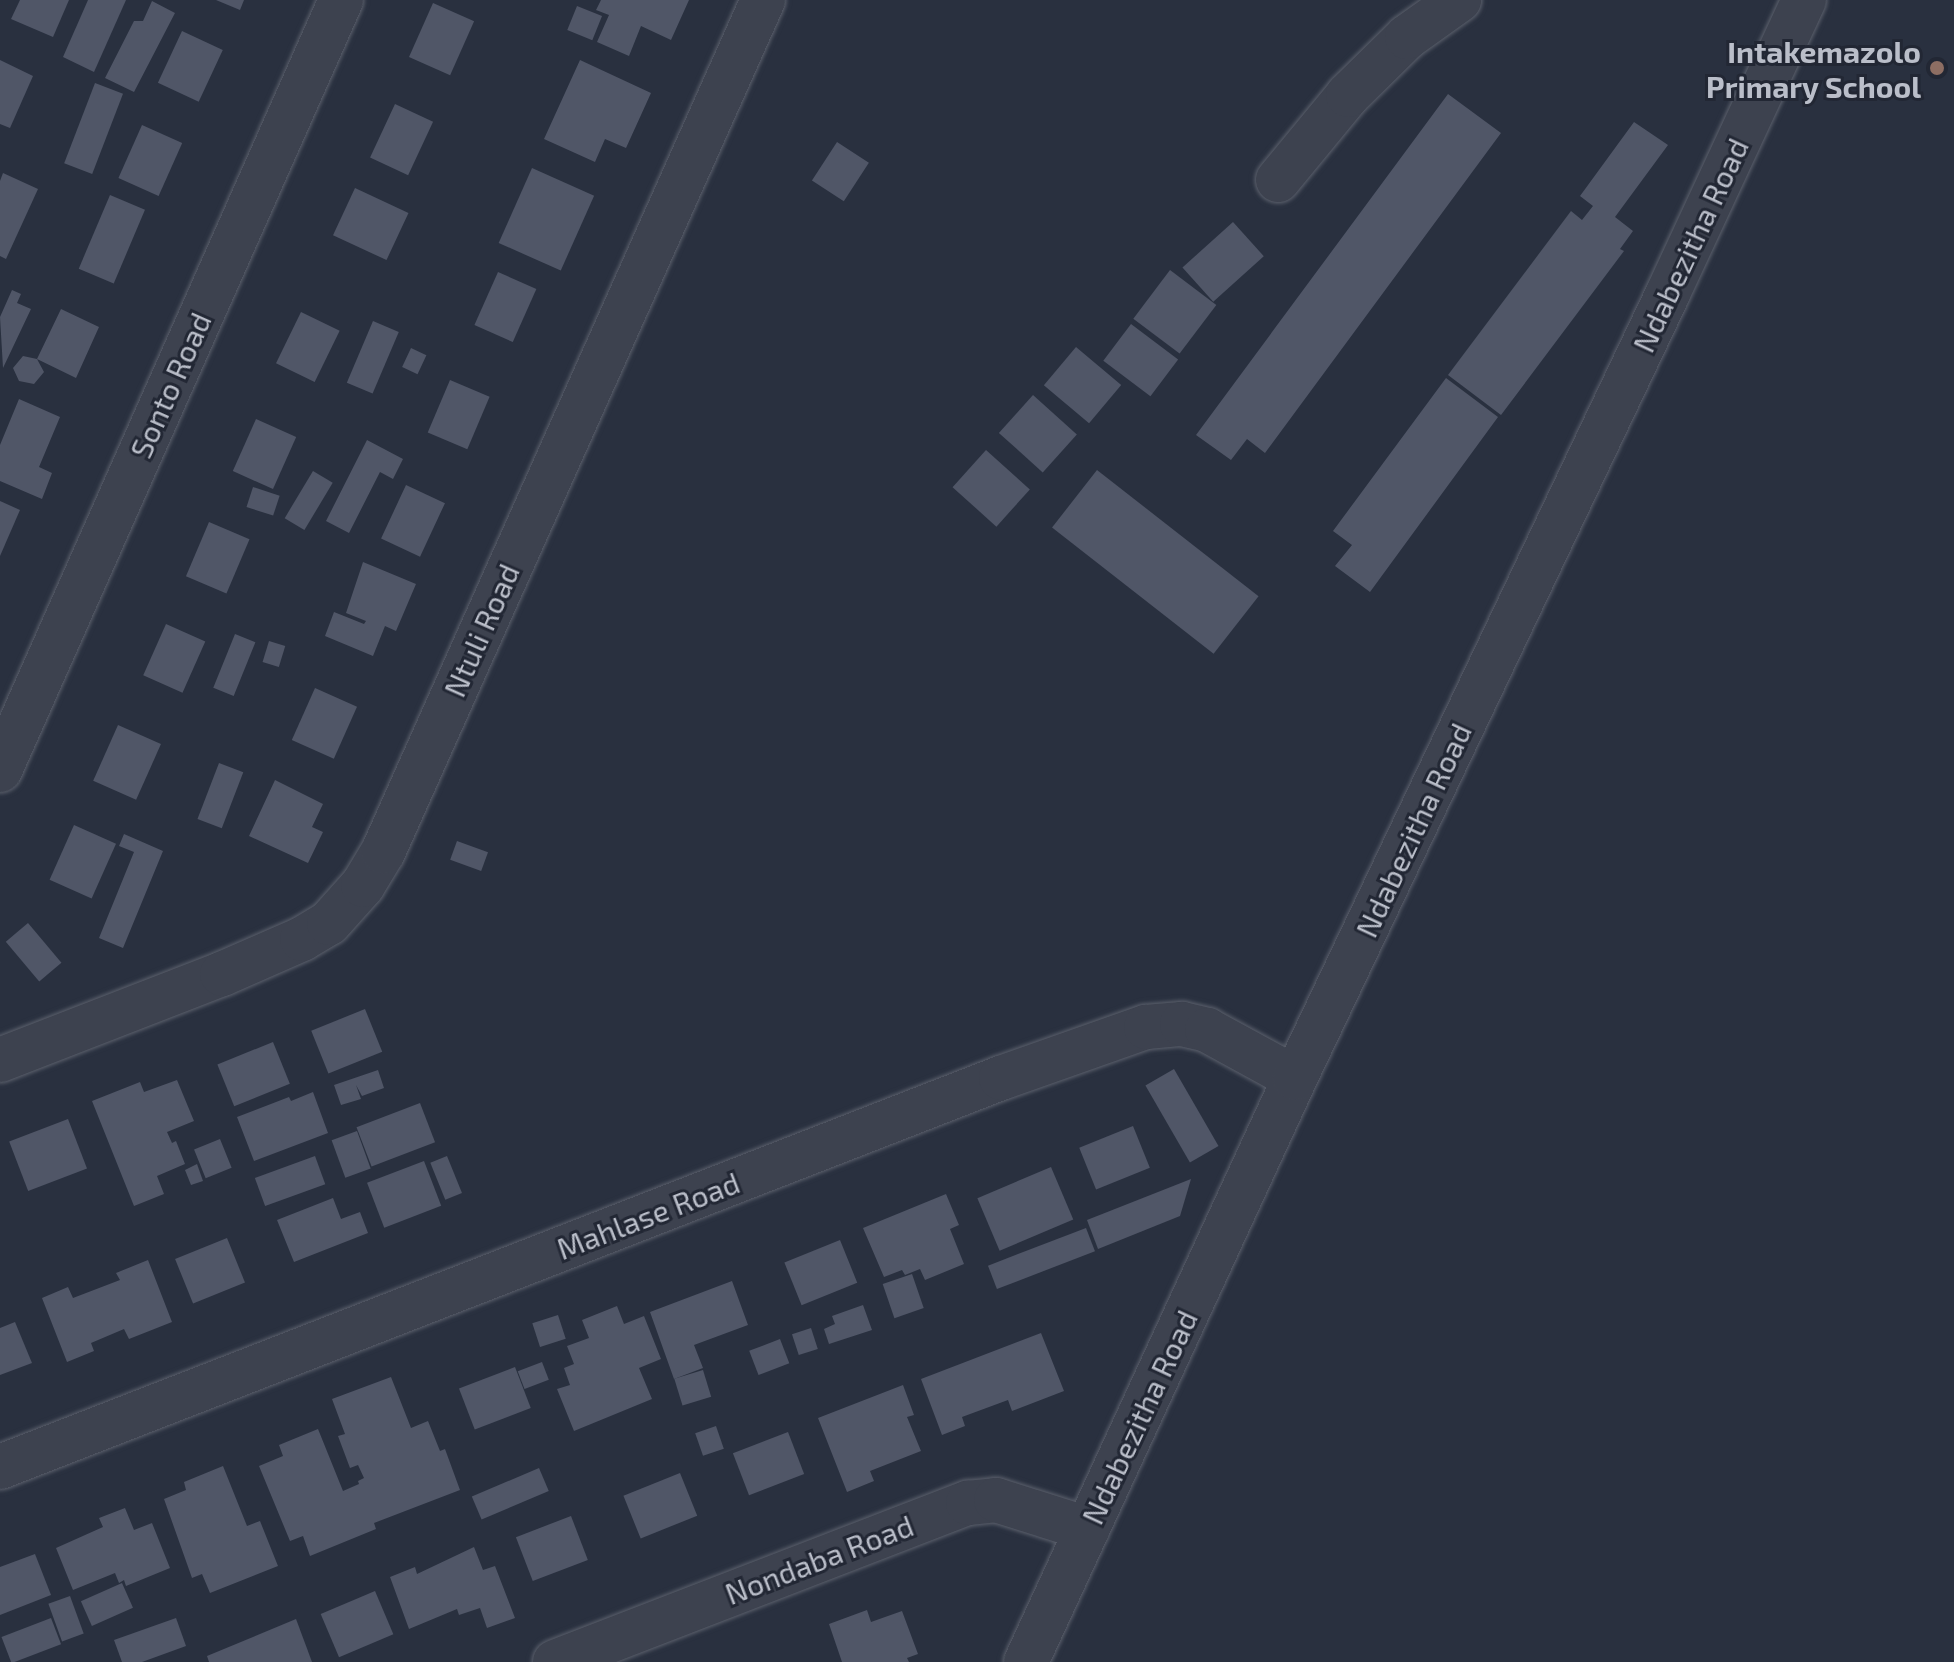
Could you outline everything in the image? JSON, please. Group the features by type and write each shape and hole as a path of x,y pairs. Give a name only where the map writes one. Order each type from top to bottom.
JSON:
{"street":[{"name":"Sonto Road","path":"0,770 341,0"},
{"name":"Ntuli Road","path":"0,1060 222,974 302,939 329,923 363,885 383,852 763,0"},
{"path":"1278,180 1348,95 1407,37 1459,0"},
{"name":"Ndabezitha Road","path":"1026,1662 1295,1078 1804,0"},
{"name":"Mahlase Road","path":"0,1467 986,1084 1146,1027 1182,1024 1207,1030 1295,1078"},
{"name":"Nondaba Road","path":"555,1662 968,1503 996,1500 1088,1529"}],"building":[{"path":"20,0 69,0 53,37 11,19"},
{"path":"88,0 126,0 94,72 63,57"},
{"path":"216,0 244,0 240,10"},
{"path":"601,0 689,0 671,40 641,26 629,56 597,42 609,15 596,10"},
{"path":"152,1 175,13 134,92 105,78 134,21 143,21"},
{"path":"433,3 474,21 450,75 409,57"},
{"path":"577,6 602,16 592,40 567,30"},
{"path":"182,31 223,50 199,102 158,83"},
{"path":"0,60 33,76 10,128 0,124"},
{"path":"580,60 651,93 626,148 605,139 595,162 544,139"},
{"path":"95,83 123,94 92,174 64,163"},
{"path":"1448,94 1501,133 1265,453 1247,439 1231,460 1196,435"},
{"path":"395,104 433,122 408,175 370,157"},
{"path":"1634,122 1668,145 1615,217 1633,231 1620,249 1624,251 1501,415 1448,375 1571,211 1582,220 1593,206 1580,196"},
{"path":"142,125 182,143 159,196 118,178"},
{"path":"837,142 869,163 844,201 812,181"},
{"path":"532,168 594,196 561,271 499,243"},
{"path":"3,173 38,189 6,259 0,256 0,181"},
{"path":"355,188 408,213 386,260 333,235"},
{"path":"110,195 145,210 114,283 79,269"},
{"path":"1233,222 1264,256 1213,302 1182,268"},
{"path":"1170,270 1216,305 1180,354 1133,319"},
{"path":"498,272 536,289 513,342 474,325"},
{"path":"12,290 21,294 17,303 31,309 3,368 0,317"},
{"path":"61,309 99,327 76,378 37,359"},
{"path":"301,312 340,331 315,382 276,363"},
{"path":"373,321 399,332 373,394 347,383"},
{"path":"1131,324 1178,360 1150,396 1103,361"},
{"path":"1076,347 1121,385 1089,423 1044,385"},
{"path":"411,348 426,355 418,374 402,367"},
{"path":"23,356 37,359 44,372 34,384 19,381 13,368"},
{"path":"1446,378 1498,417 1370,592 1335,566 1352,545 1333,531"},
{"path":"450,380 490,397 467,449 428,432"},
{"path":"1033,395 1077,434 1043,472 999,433"},
{"path":"19,399 60,417 39,467 52,473 42,499 0,481 0,445"},
{"path":"256,419 296,437 273,489 233,471"},
{"path":"367,440 403,459 393,479 380,472 349,533 326,521"},
{"path":"986,450 1030,489 996,527 953,487"},
{"path":"1097,470 1259,596 1214,654 1052,528"},
{"path":"313,471 333,483 304,530 285,518"},
{"path":"406,485 445,503 420,557 381,538"},
{"path":"253,487 280,496 273,516 247,507"},
{"path":"0,501 20,510 0,556"},
{"path":"209,522 250,539 226,594 186,576"},
{"path":"363,562 416,584 396,631 385,626 373,656 325,636 334,612 364,624 366,621 346,613"},
{"path":"166,624 205,641 183,693 143,675"},
{"path":"235,634 255,642 234,696 213,688"},
{"path":"269,641 285,646 279,667 263,662"},
{"path":"315,688 357,707 334,759 292,740"},
{"path":"118,725 161,744 136,800 93,781"},
{"path":"219,763 243,772 222,828 197,819"},
{"path":"275,780 323,804 312,827 323,832 308,863 249,836"},
{"path":"74,825 116,844 92,899 50,880"},
{"path":"124,834 163,851 123,948 99,938 134,852 119,846"},
{"path":"457,841 488,852 481,871 450,860"},
{"path":"28,923 61,963 39,981 6,942"},
{"path":"365,1009 382,1052 328,1073 311,1031"},
{"path":"273,1042 290,1084 234,1106 217,1064"},
{"path":"1174,1069 1218,1146 1190,1163 1145,1086"},
{"path":"378,1070 384,1088 362,1096 356,1085 361,1099 341,1105 334,1085"},
{"path":"177,1080 194,1121 167,1132 172,1143 176,1141 185,1164 157,1176 164,1194 134,1206 92,1101 140,1082 144,1092"},
{"path":"313,1092 328,1133 254,1161 237,1117 289,1097 291,1101"},
{"path":"420,1103 435,1142 372,1167 357,1127"},
{"path":"68,1119 87,1168 28,1191 9,1142"},
{"path":"1133,1126 1150,1168 1096,1189 1079,1148"},
{"path":"357,1131 371,1169 345,1178 332,1140"},
{"path":"220,1139 232,1168 206,1178 194,1149"},
{"path":"315,1156 325,1184 265,1206 255,1178"},
{"path":"447,1156 462,1193 445,1200 430,1163"},
{"path":"424,1161 441,1206 384,1228 367,1183"},
{"path":"197,1164 203,1181 191,1185 185,1170"},
{"path":"1051,1167 1073,1219 1000,1251 977,1198"},
{"path":"1191,1179 1180,1216 1098,1249 1087,1220"},
{"path":"946,1194 959,1225 950,1229 964,1264 925,1280 920,1269 905,1275 902,1270 884,1277 863,1228"},
{"path":"333,1198 341,1219 360,1212 368,1233 294,1262 277,1220"},
{"path":"1086,1228 1095,1251 997,1289 988,1266"},
{"path":"227,1238 245,1283 193,1303 175,1259"},
{"path":"840,1240 857,1283 802,1305 784,1262"},
{"path":"148,1260 172,1322 129,1339 124,1329 91,1343 94,1351 67,1362 42,1298 68,1287 73,1298 120,1280 116,1273"},
{"path":"912,1274 924,1308 894,1318 883,1284"},
{"path":"732,1281 748,1325 694,1345 703,1368 674,1379 650,1312"},
{"path":"863,1305 872,1330 829,1344 824,1329 835,1324 832,1316"},
{"path":"617,1306 624,1324 644,1316 661,1359 639,1368 652,1399 574,1431 557,1389 570,1385 564,1368 574,1364 567,1346 589,1338 582,1320"},
{"path":"558,1315 566,1339 540,1347 532,1323"},
{"path":"15,1322 32,1363 0,1375 0,1328"},
{"path":"811,1328 818,1349 799,1355 792,1334"},
{"path":"1041,1333 1064,1391 1012,1411 1008,1400 962,1417 965,1426 942,1435 921,1379"},
{"path":"780,1339 789,1363 759,1375 749,1351"},
{"path":"542,1362 549,1380 525,1389 518,1371"},
{"path":"515,1367 531,1408 475,1430 459,1389"},
{"path":"703,1370 711,1397 682,1406 674,1379"},
{"path":"391,1377 411,1428 428,1421 440,1451 445,1449 460,1490 374,1523 376,1529 310,1556 303,1536 290,1541 259,1466 283,1456 279,1445 318,1429 343,1491 359,1484 358,1481 364,1478 358,1465 350,1468 338,1436 345,1434 332,1399"},
{"path":"903,1385 914,1415 907,1417 921,1451 870,1471 874,1481 847,1492 818,1418"},
{"path":"716,1426 724,1449 703,1456 695,1433"},
{"path":"788,1432 804,1474 749,1495 733,1453"},
{"path":"223,1466 247,1526 260,1521 278,1566 210,1593 202,1574 192,1578 164,1499 186,1490 184,1482"},
{"path":"539,1468 549,1491 482,1520 472,1497"},
{"path":"680,1473 697,1516 641,1539 623,1496"},
{"path":"125,1508 134,1530 152,1523 170,1568 126,1586 124,1580 119,1583 115,1573 73,1590 56,1548 103,1527 99,1518"},
{"path":"571,1516 588,1560 533,1581 516,1537"},
{"path":"474,1547 483,1570 495,1566 515,1618 487,1628 480,1608 459,1615 457,1609 409,1629 390,1577 415,1567 417,1574"},
{"path":"35,1554 51,1595 0,1615 0,1567"},
{"path":"122,1583 133,1608 92,1626 81,1601"},
{"path":"375,1591 393,1634 339,1657 321,1614"},
{"path":"70,1596 84,1634 62,1641 48,1604"},
{"path":"867,1610 871,1622 902,1611 918,1654 907,1658 909,1662 842,1662 829,1624"},
{"path":"51,1618 61,1644 11,1662 2,1637"},
{"path":"176,1618 186,1646 142,1662 122,1662 114,1640"},
{"path":"296,1619 312,1662 209,1662 207,1656"}],"place":[{"name":"Intakemazolo Primary School","path":"1937,68"}]}
